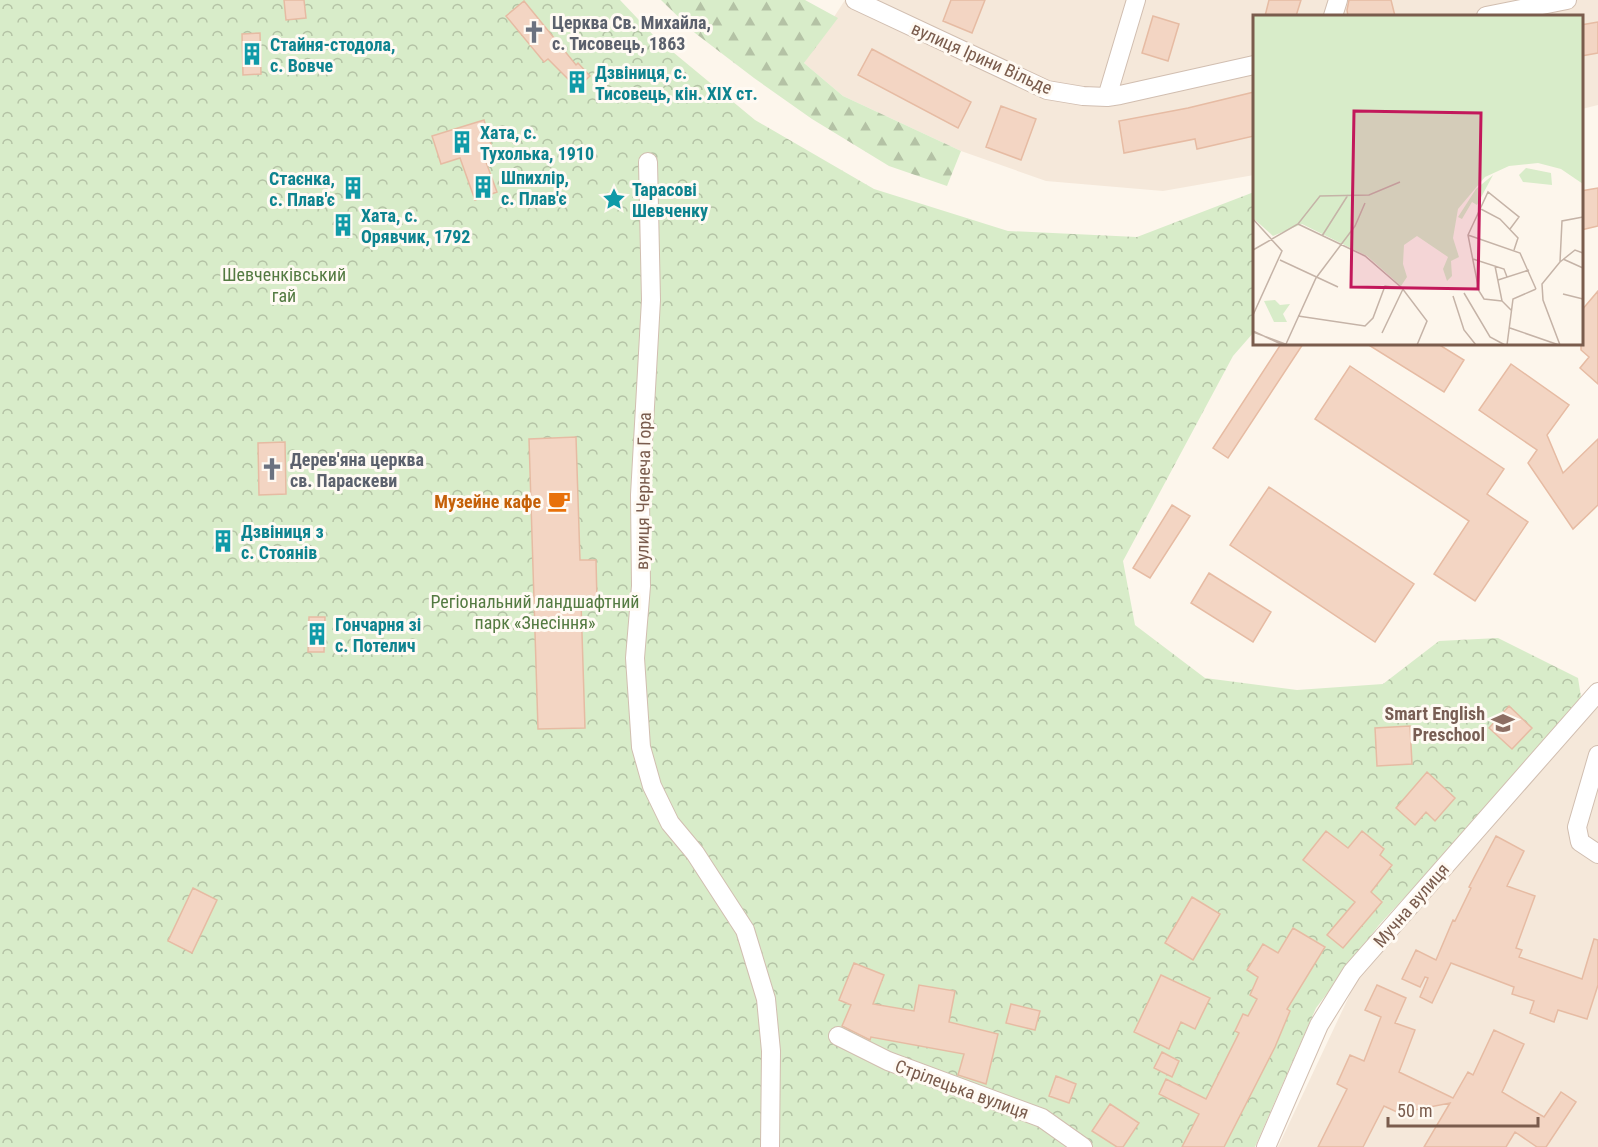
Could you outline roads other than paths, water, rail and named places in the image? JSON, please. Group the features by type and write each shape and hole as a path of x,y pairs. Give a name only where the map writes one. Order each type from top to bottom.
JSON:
{"street":[{"path":"1107,97 1136,0"},
{"path":"1333,15 1338,0"},
{"path":"1491,15 1567,0"},
{"name":"вулиця Ірини Вільде","path":"858,1 1047,90 1083,96 1107,97 1253,65"},
{"name":"вулиця Чернеча Гора","path":"648,162 651,300 640,495 641,586 635,658 641,747 652,786 670,824 701,862 745,930 766,999 771,1051 770,1147"},
{"name":"Мучна вулиця","path":"1266,1147 1319,1025 1352,972 1598,692"},
{"path":"1598,755 1577,827 1580,842 1598,854"},
{"name":"Стрілецька вулиця","path":"838,1035 888,1061 1042,1118 1083,1147"}],"place":[{"name":"Церква Св. Михайла, с. Тисовець, 1863","path":"534,32"},
{"name":"Стайня-стодола, с. Вовче","path":"252,54"},
{"name":"Дзвіниця, с. Тисовець, кін. XIX ст.","path":"577,82"},
{"name":"Хата, с. Тухолька, 1910","path":"462,142"},
{"name":"Шпихлір, с. Плав'є","path":"483,187"},
{"name":"Стаєнка, с. Плав'є","path":"353,188"},
{"name":"Тарасові Шевченку","path":"614,199"},
{"name":"Хата, с. Орявчик, 1792","path":"343,225"},
{"name":"Дерев'яна церква св. Параскеви","path":"272,469"},
{"name":"Музейне кафе","path":"559,501"},
{"name":"Дзвіниця з с. Стоянів","path":"223,541"},
{"name":"Гончарня зі с. Потелич","path":"317,634"},
{"name":"Smart English Preschool","path":"1503,723"}],"park label":[{"name":"Шевченківський гай","path":"284,284"},
{"name":"Регіональний ландшафтний парк «Знесіння»","path":"535,611"}]}
